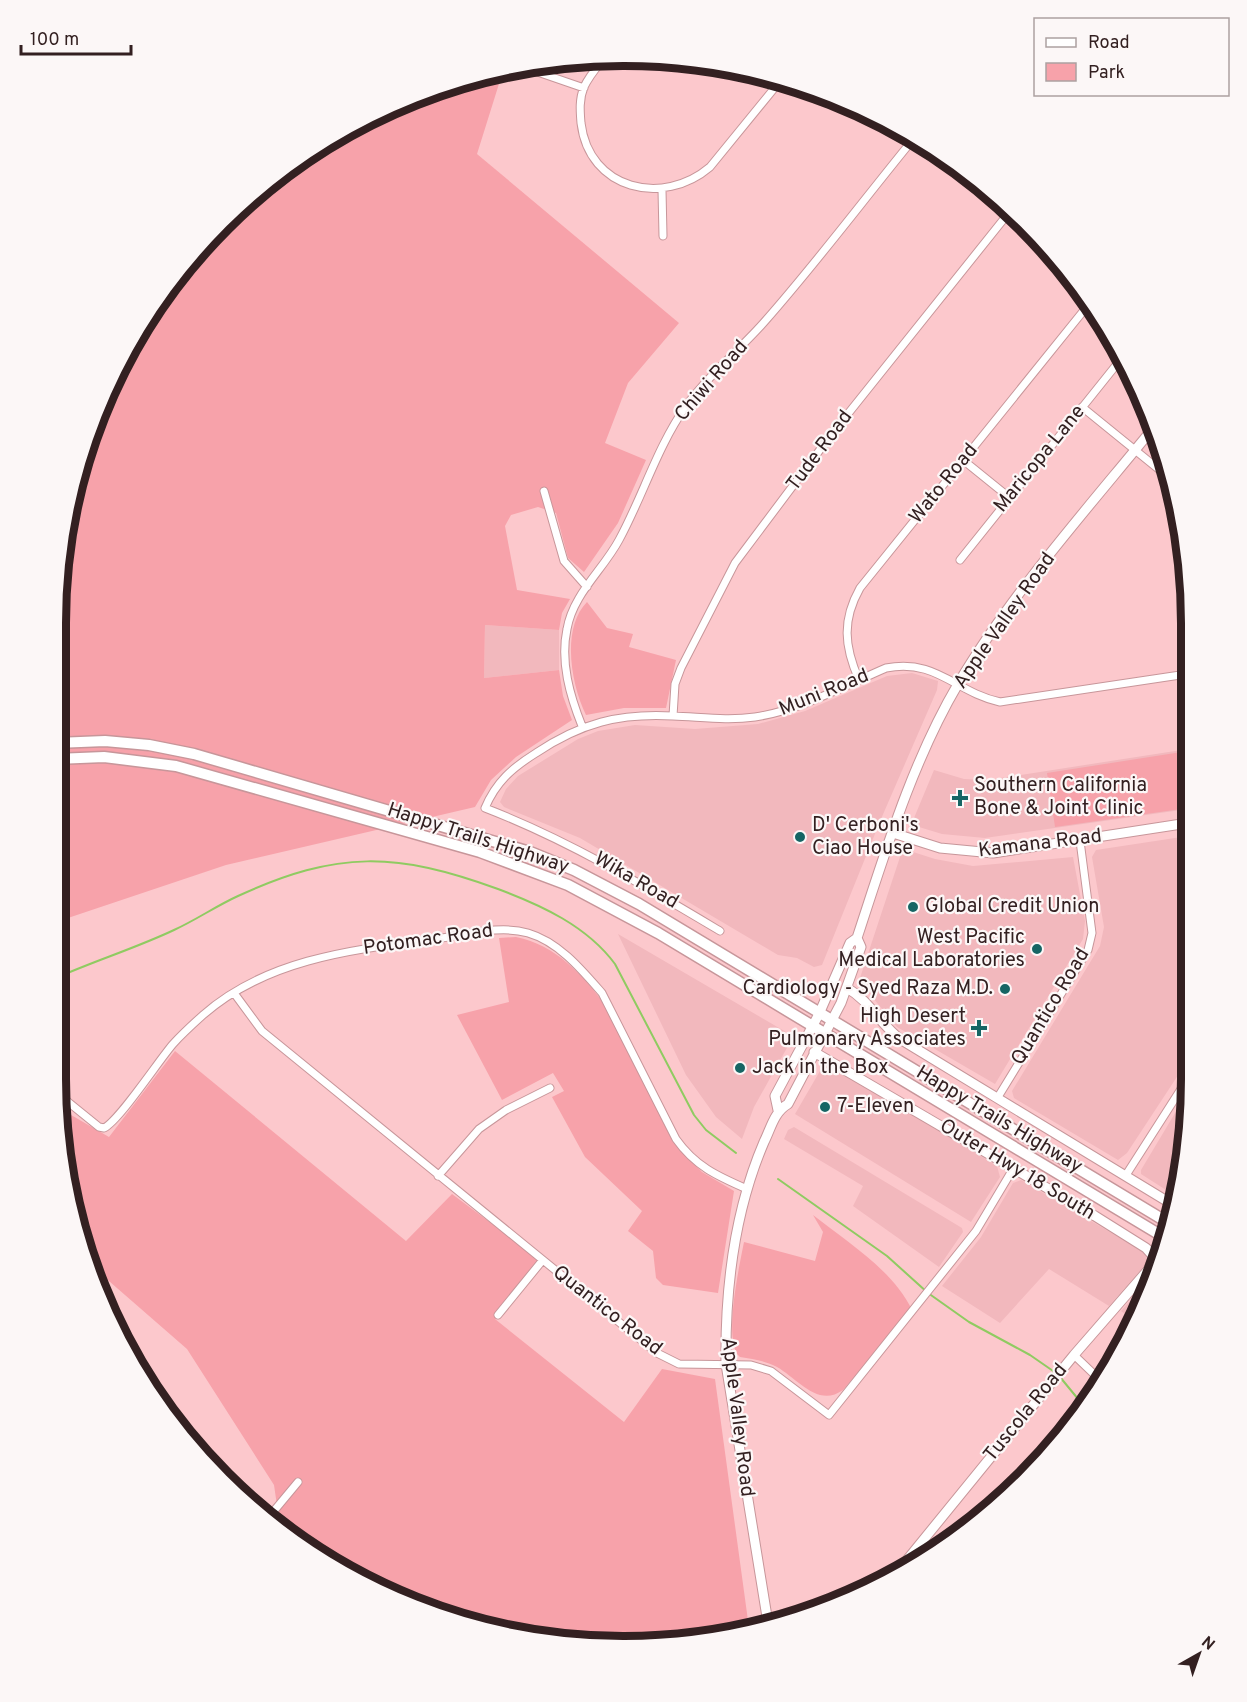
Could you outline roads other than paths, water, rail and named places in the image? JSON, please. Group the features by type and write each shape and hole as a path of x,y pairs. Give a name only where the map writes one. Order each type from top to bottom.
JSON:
{"main road":[{"name":"Happy Trails Highway","path":"66,743 105,741 180,750 530,852 574,870 639,904 1163,1219"},
{"name":"Happy Trails Highway","path":"66,759 104,757 176,766 503,860 568,885 631,918 1159,1234"}],"street":[{"path":"598,67 584,88 580,113 585,137 597,160 615,177 634,186 662,190 678,187 696,179 710,167 775,87"},
{"path":"540,73 584,88"},
{"name":"Chiwi Road","path":"582,726 571,696 565,649 566,630 573,607 606,562 620,538 668,435 687,405 766,320 908,145"},
{"path":"662,190 663,236"},
{"name":"Tude Road","path":"673,716 675,684 681,668 735,563 831,435 1005,217"},
{"name":"Wato Road","path":"859,680 850,659 846,623 852,602 860,588 1084,310"},
{"name":"Maricopa Lane","path":"960,560 1117,364"},
{"path":"1082,406 1159,469"},
{"name":"Apple Valley Road","path":"767,1617 726,1364 725,1322 730,1277 747,1189 778,1110 775,1096 819,1014 850,943 857,938 893,833 930,739 958,685 1012,605 1148,434"},
{"path":"963,460 1010,498"},
{"path":"544,491 564,561 586,587"},
{"name":"Muni Road","path":"485,808 492,792 512,769 582,726 636,715 721,719 770,715 794,708 886,668 914,665 932,670 984,699 1017,701 1181,675"},
{"name":"Wika Road","path":"485,808 536,828 588,853 720,931"},
{"name":"Kamana Road","path":"893,833 940,848 993,853 1181,824"},
{"name":"Quantico Road","path":"998,1097 1088,950 1092,933 1080,841"},
{"name":"Potomac Road","path":"67,1101 99,1127 108,1126 174,1044 205,1014 255,979 316,958 370,947 506,929 529,933 546,941 569,957 602,993 676,1139 688,1157 714,1175 747,1189"},
{"name":"Apple Valley Road","path":"778,1110 788,1104 847,988 861,947 857,938"},
{"path":"847,988 867,1001 884,1027 900,1039 1167,1201"},
{"name":"Quantico Road","path":"234,993 262,1031 657,1353 679,1364 751,1365 771,1371 829,1415 977,1230 1013,1169"},
{"name":"Outer Hwy 18 South","path":"814,1052 860,1077 1136,1242 1152,1255"},
{"path":"438,1176 479,1129 506,1110 549,1088"},
{"path":"1126,1175 1181,1089"},
{"path":"498,1315 542,1261"},
{"name":"Tuscola Road","path":"909,1557 1074,1355 1146,1272"},
{"path":"1074,1355 1095,1375"},
{"path":"273,1512 298,1482"}],"waterway":[{"path":"66,974 160,937 238,896 306,870 367,861 428,868 462,877 498,889 547,910 577,928 604,951 615,964 694,1115 706,1130 736,1153"},
{"path":"778,1179 887,1256 928,1293 969,1322 1030,1355 1056,1373"},
{"path":"1060,1377 1079,1400"}],"place":[{"name":"Southern California Bone & Joint Clinic","path":"960,798"},
{"name":"D' Cerboni's Ciao House","path":"800,837"},
{"name":"Global Credit Union","path":"913,907"},
{"name":"West Pacific Medical Laboratories","path":"1037,949"},
{"name":"Cardiology - Syed Raza M.D.","path":"1005,989"},
{"name":"High Desert Pulmonary Associates","path":"979,1028"},
{"name":"Jack in the Box","path":"740,1068"},
{"name":"7-Eleven","path":"825,1107"}]}
